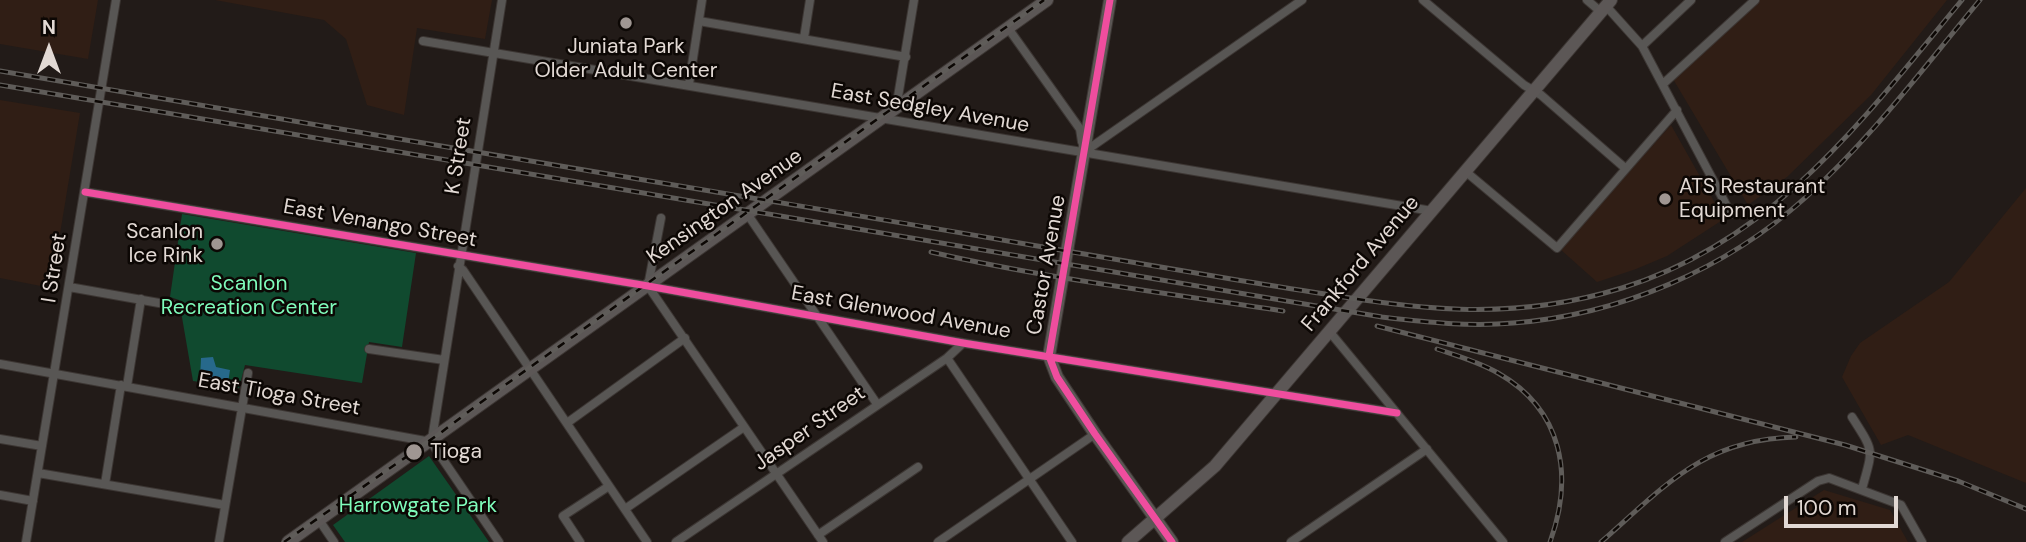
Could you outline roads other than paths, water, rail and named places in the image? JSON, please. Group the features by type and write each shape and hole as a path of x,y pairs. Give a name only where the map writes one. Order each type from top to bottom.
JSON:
{"main road":[{"name":"Castor Avenue","path":"1110,0 1049,356 1057,377 1172,542"}],"street":[{"name":"I Street","path":"26,542 116,0"},
{"name":"K Street","path":"431,442 502,0"},
{"path":"689,84 702,0"},
{"path":"804,38 810,0"},
{"path":"896,109 914,0"},
{"name":"Kensington Avenue","path":"288,542 1047,0"},
{"path":"1008,28 1080,129 1084,152 1302,0"},
{"path":"1423,0 1625,168"},
{"path":"1587,0 1606,6 1642,46 1731,214"},
{"path":"1642,46 1691,0"},
{"path":"1663,84 1755,0"},
{"name":"Frankford Avenue","path":"1128,542 1215,466 1606,6"},
{"path":"699,21 906,57"},
{"name":"East Sedgley Avenue","path":"423,41 1432,211"},
{"path":"1465,171 1557,248 1677,110"},
{"name":"East Venango Street","path":"85,192 648,286"},
{"path":"748,215 877,404"},
{"path":"661,218 648,286 821,538 918,467"},
{"path":"458,266 647,542"},
{"name":"East Glenwood Avenue","path":"648,286 962,343 1397,413"},
{"path":"69,287 177,306"},
{"path":"105,484 141,299"},
{"path":"1329,331 1503,542"},
{"path":"567,423 685,338"},
{"name":"Jasper Street","path":"676,542 947,358 962,343"},
{"path":"369,349 444,360"},
{"path":"947,358 1072,542"},
{"name":"East Tioga Street","path":"0,364 431,442"},
{"path":"219,542 248,373"},
{"path":"1852,417 1870,445 1872,453 1862,489"},
{"path":"625,509 744,427"},
{"path":"938,542 1095,433"},
{"path":"0,439 42,446"},
{"path":"431,442 499,542"},
{"path":"1291,542 1427,449"},
{"path":"38,473 225,505"},
{"path":"1725,542 1818,481 1829,478 1901,505 1922,542"},
{"path":"580,542 563,516 609,486"},
{"path":"0,495 33,501"},
{"path":"319,520 334,542"}],"water":[{"path":"213,357 216,367 230,370 228,383 200,378 201,358"}],"railway":[{"path":"284,542 1044,0"},
{"path":"0,71 1170,269 1402,305 1488,309 1531,307 1576,300 1622,288 1677,267 1726,239 1771,207 1813,170 1889,88 1962,0"},
{"path":"0,85 1382,317 1497,324 1553,318 1632,299 1706,267 1741,246 1774,223 1829,176 1896,102 1980,0"},
{"path":"931,252 1063,278 1283,311"},
{"path":"1377,326 1845,445 1958,481 2026,509"},
{"path":"1437,349 1476,362 1498,373 1520,388 1537,406 1549,425 1561,469 1561,493 1550,542"},
{"path":"1601,542 1667,484 1711,456 1736,446 1796,437"}],"place":[{"name":"Juniata Park Older Adult Center","path":"626,23"},
{"name":"ATS Restaurant Equipment","path":"1665,199"},
{"name":"Scanlon Ice Rink","path":"217,244"},
{"name":"Tioga","path":"414,452"}],"park label":[{"name":"Scanlon Recreation Center","path":"249,296"},
{"name":"Harrowgate Park","path":"418,506"}]}
